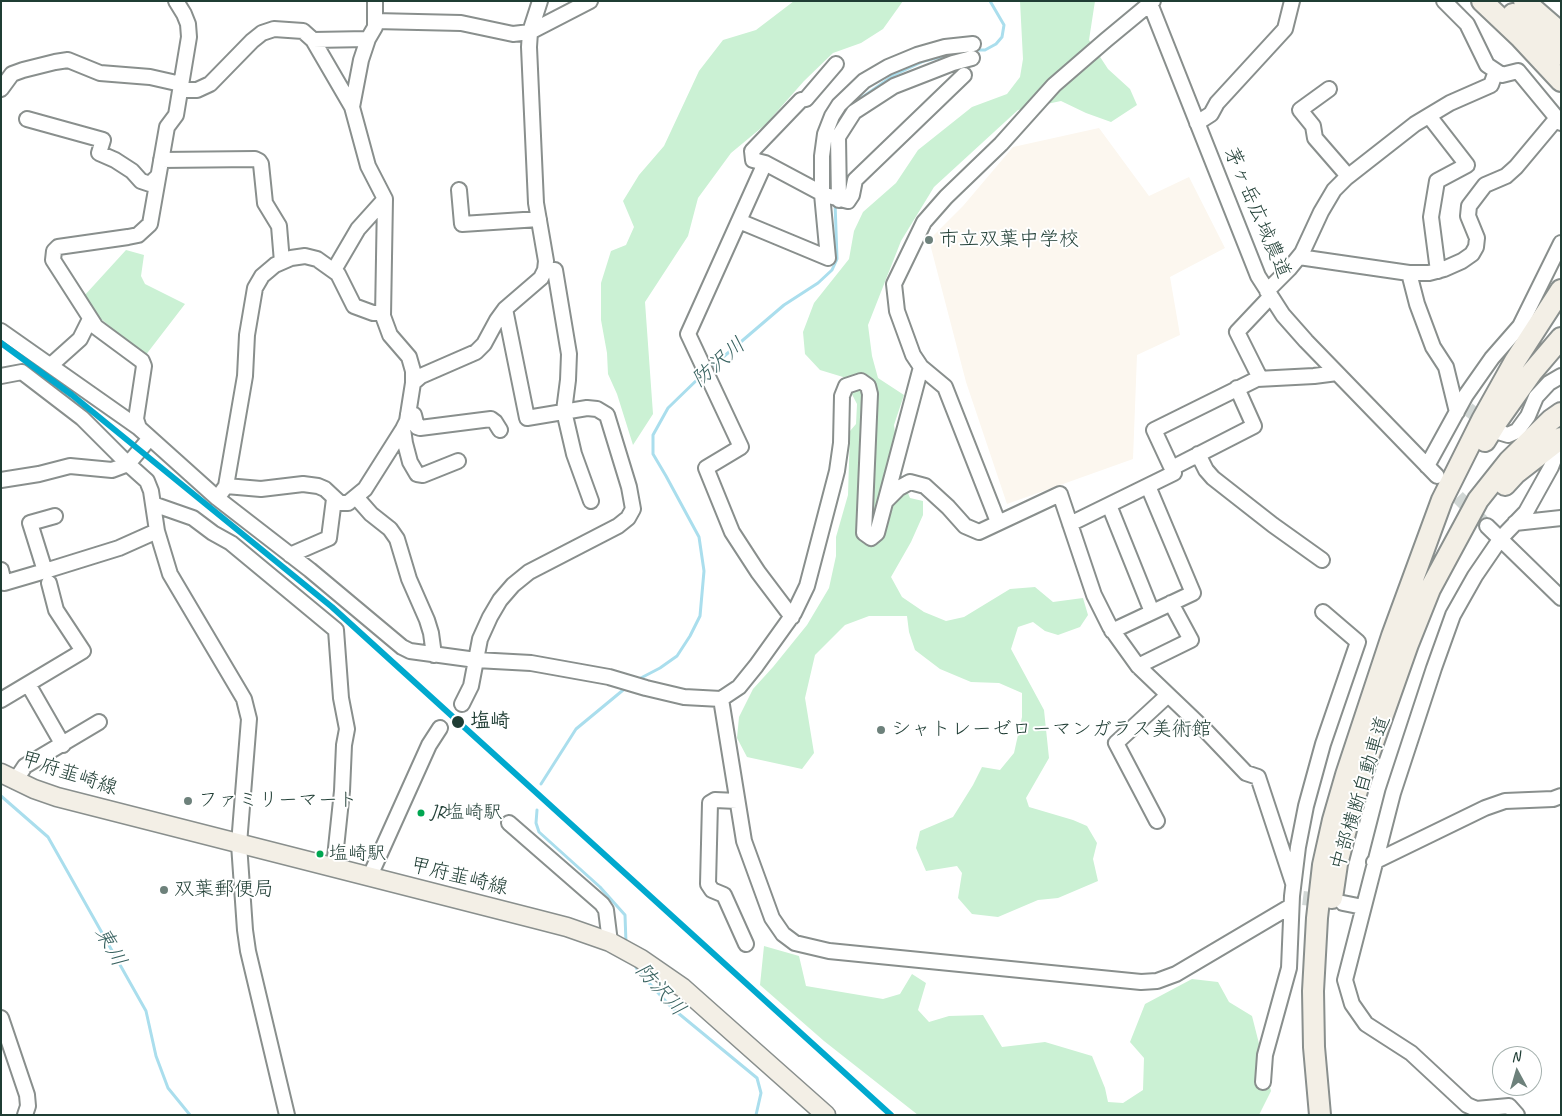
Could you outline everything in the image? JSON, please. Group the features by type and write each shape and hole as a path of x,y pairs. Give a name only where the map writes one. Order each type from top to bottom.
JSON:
{"highway":[{"path":"1482,1 1520,37 1561,81"},
{"path":"1499,1 1561,55"},
{"path":"1524,1 1561,33"},
{"path":"1413,580 1442,500 1482,420 1516,360 1561,290"},
{"path":"1413,580 1470,468 1498,420 1532,372 1561,338"},
{"path":"1458,537 1478,500 1509,461 1551,420 1561,413"},
{"path":"1458,537 1516,473 1561,438"},
{"name":"中部横断自動車道","path":"1320,1115 1321,992 1328,919 1337,864 1348,818 1361,777 1408,644 1430,589 1458,537"},
{"name":"中部横断自動車道","path":"1319,1092 1314,1047 1313,991 1316,918 1323,865 1346,775 1392,636 1413,580"}],"main road":[{"name":"甲府韮崎線","path":"8,777 56,797 567,927 614,944 641,958 683,988 826,1115"}],"street":[{"path":"139,428 136,419 144,366 142,361 96,327 53,260 54,251 58,247 128,237 138,234 150,224 167,127 176,114 188,30 184,14 176,1"},
{"path":"352,107 368,39 375,27 375,1"},
{"path":"413,383 421,376 476,352 484,344 504,309 541,278 545,270 546,261 536,203 529,47 530,32 540,1"},
{"path":"375,21 461,23 514,34 530,32 590,1"},
{"path":"1197,123 1211,114 1217,103 1285,29 1292,1"},
{"path":"1299,257 1409,273 1428,273 1462,261 1472,254 1476,247 1477,238 1468,216 1469,206 1485,185 1506,176 1516,167 1559,120 1518,71 1502,76 1487,65 1467,24 1444,1"},
{"path":"998,522 945,387 921,367 913,355 897,311 894,284 924,222 946,197 1001,144 1054,85 1150,2"},
{"name":"茅ヶ岳広域農道","path":"1150,2 1251,260 1269,294 1283,314 1336,373 1432,471 1462,409"},
{"path":"1,88 12,74 68,60 100,73 150,77 180,87 197,90 210,84 262,33 274,29 303,30 312,40 352,107 368,166 385,199 383,313 390,335 409,357 413,372 407,420 365,489 348,502 340,503 325,489 303,484 261,488 226,486"},
{"path":"312,40 368,39"},
{"path":"739,221 828,258 831,197 838,136 854,112 894,86 953,63 973,51 945,47 917,55 888,67 864,81 839,106 832,116 825,134 822,156 831,197"},
{"path":"836,64 806,99 800,100 752,151 753,160 765,163 831,197 848,201 852,195 855,180 964,75"},
{"path":"1260,378 1237,332 1299,257 1334,190 1348,176 1415,124 1450,104 1491,85 1496,71"},
{"path":"1329,89 1300,110 1314,126 1315,138 1348,176"},
{"path":"1429,116 1467,165 1438,181 1431,217 1438,270"},
{"path":"27,118 103,140 99,153 132,171 142,181 150,184 158,176"},
{"path":"161,160 255,159 259,161 261,164 265,203 279,226 282,262"},
{"path":"765,163 688,334 741,447 706,468 732,532 758,572 792,617"},
{"path":"459,190 462,224 539,219"},
{"path":"334,270 358,229 385,199"},
{"path":"1462,409 1492,358 1520,326 1561,243"},
{"path":"217,498 226,486 244,376 247,335 255,288 262,276 275,265 291,258 305,256 317,259 338,274 354,306 372,313 383,313"},
{"path":"545,270 555,270 569,354 564,411 574,454 591,501"},
{"path":"1409,273 1417,304 1432,347 1446,367 1462,409"},
{"path":"462,704 471,686 480,639 500,600 513,585 529,572 618,526 628,518 632,509 629,487 607,415 597,409 587,408 528,418 504,309"},
{"path":"51,365 80,339 90,319"},
{"path":"1,332 139,428 217,498 362,612 402,647 410,651 434,655 476,660 531,662 609,676 684,698 720,699 739,686 792,617 807,586 837,471 841,444 842,396 846,386 861,381 868,386 870,394 864,533 871,538 877,533 921,367"},
{"path":"1,376 22,372 82,418 147,481 157,531 170,574 244,700 249,720 239,844 248,951 287,1115"},
{"path":"1070,524 1174,473 1154,430 1260,378 1314,376 1336,373"},
{"path":"1498,432 1508,435 1517,431 1528,416 1536,397 1549,383 1561,376"},
{"path":"1172,468 1254,426 1237,388"},
{"path":"408,414 414,415 417,427 420,428 491,419 500,430"},
{"path":"403,429 410,462 417,474 423,475 458,461"},
{"path":"1,480 39,474 70,466 112,470 128,464 150,438"},
{"path":"1517,1115 1509,1106 1476,1109 1467,1105 1410,1053 1366,1024 1352,1004 1345,980 1393,793 1453,616 1474,576 1514,522 1526,512 1551,468 1556,454 1561,451"},
{"path":"1198,454 1206,470 1213,478 1322,560"},
{"path":"885,501 899,488 910,482 925,486 965,526 978,532 1060,494 1094,595 1112,630 1138,666 1246,773 1258,777 1295,896"},
{"path":"1112,630 1193,593 1148,486"},
{"path":"356,497 371,514 390,529 397,540 409,579 430,627 434,655"},
{"path":"290,555 329,538 334,499"},
{"path":"153,504 193,518 213,533 231,543 336,630 341,698 347,729 334,867"},
{"path":"1109,506 1152,612"},
{"path":"1,700 82,651 56,610 30,523 55,516"},
{"path":"1514,522 1561,518"},
{"path":"1487,526 1561,598"},
{"path":"1,570 4,583 47,577 157,531"},
{"path":"1138,666 1191,640 1171,603"},
{"path":"1263,1082 1265,1055 1289,968 1295,896 1306,806 1323,744 1358,642 1323,612"},
{"path":"28,684 63,745"},
{"path":"1157,821 1116,743 1168,695"},
{"path":"720,699 744,841 772,918 783,934 794,943 829,951 1131,981 1157,981 1176,974 1295,896"},
{"path":"8,777 99,722"},
{"path":"370,876 429,745 440,728"},
{"path":"1374,862 1485,808 1505,801 1553,799 1561,796"},
{"path":"737,801 714,800 710,803 708,884 712,890 724,895 746,944"},
{"path":"509,823 602,904 606,910 614,944"},
{"path":"1343,904 1363,907"},
{"path":"1,1018 27,1095 28,1106 25,1115"}],"shaded area":[{"path":"1099,128 1149,196 1189,177 1225,248 1170,277 1180,335 1137,355 1133,459 1007,504 966,382 929,240 963,206 1013,147"}],"green space":[{"path":"794,1 903,1 883,29 861,43 833,53 804,81 766,124 731,153 698,198 688,236 645,302 653,414 633,445 617,394 608,374 607,353 601,320 601,283 611,251 626,245 634,227 623,201 639,175 664,146 699,71 723,40 756,30"},
{"path":"1020,1 1095,1 1089,40 1108,69 1130,89 1137,105 1111,122 1061,101 1018,110 934,187 901,241 868,325 872,356 878,378 904,395 894,425 901,476 910,498 923,501 923,515 911,542 891,577 902,597 924,612 946,621 964,617 1010,589 1035,587 1053,602 1083,598 1088,615 1080,627 1058,635 1045,631 1033,622 1018,627 1011,649 1044,710 1049,758 1026,798 1029,807 1087,826 1097,843 1093,859 1098,881 1058,898 1038,900 998,917 972,914 958,898 962,873 957,866 926,871 916,848 920,831 953,817 982,767 1000,770 1014,753 1022,717 1022,693 999,683 971,682 940,669 915,650 909,632 907,616 869,616 845,625 815,655 805,698 814,753 802,769 747,757 737,738 739,717 753,689 807,625 829,588 836,556 836,537 848,495 850,431 856,424 857,404 843,377 820,370 805,354 803,332 814,303 849,259 854,231 863,212 896,183 918,150 972,107 1007,94 1020,77 1023,59"},
{"path":"126,250 144,255 141,276 145,284 185,304 145,356 88,308 84,296"},
{"path":"764,946 799,956 806,986 883,999 900,994 912,974 926,983 918,1010 929,1022 949,1016 983,1015 1002,1047 1045,1042 1092,1056 1105,1088 1108,1102 1123,1103 1143,1090 1144,1058 1130,1042 1145,1004 1192,979 1218,982 1229,1002 1252,1016 1271,1091 1259,1115 918,1115 824,1041 760,985"}],"waterway":[{"name":"防沢川","path":"973,50 985,50 996,44 1002,37 1004,25 990,1"},
{"name":"防沢川","path":"833,131 847,108 894,75 924,61 961,52"},
{"name":"防沢川","path":"832,140 830,152 832,188"},
{"name":"防沢川","path":"708,370 784,305 818,283 832,270 837,259 835,202"},
{"name":"防沢川","path":"637,680 660,668 677,656 700,616 704,571 699,537 653,454 653,435 668,408 703,374"},
{"name":"防沢川","path":"541,784 576,729 628,686"},
{"name":"東川","path":"1,796 48,837 146,1011 156,1056 168,1088 190,1115"},
{"name":"防沢川","path":"537,810 536,823 539,832 600,887 625,915 626,943"},
{"name":"防沢川","path":"634,963 638,971 672,1008 757,1078 761,1093 756,1115"}],"tunnel":[{"path":"1468,409 1487,424"},
{"path":"1443,482 1487,526"},
{"path":"1303,898 1328,901"}],"transit line":[{"path":"1,343 72,395 332,607 891,1115"}],"place":[{"name":"市立双葉中学校","path":"929,240"},
{"name":"塩崎","path":"458,722"},
{"name":"シャトレーゼローマンガラス美術館","path":"881,730"},
{"name":"ファミリーマート","path":"188,801"},
{"name":"JR塩崎駅","path":"421,813"},
{"name":"塩崎駅","path":"320,854"},
{"name":"双葉郵便局","path":"164,890"}]}
